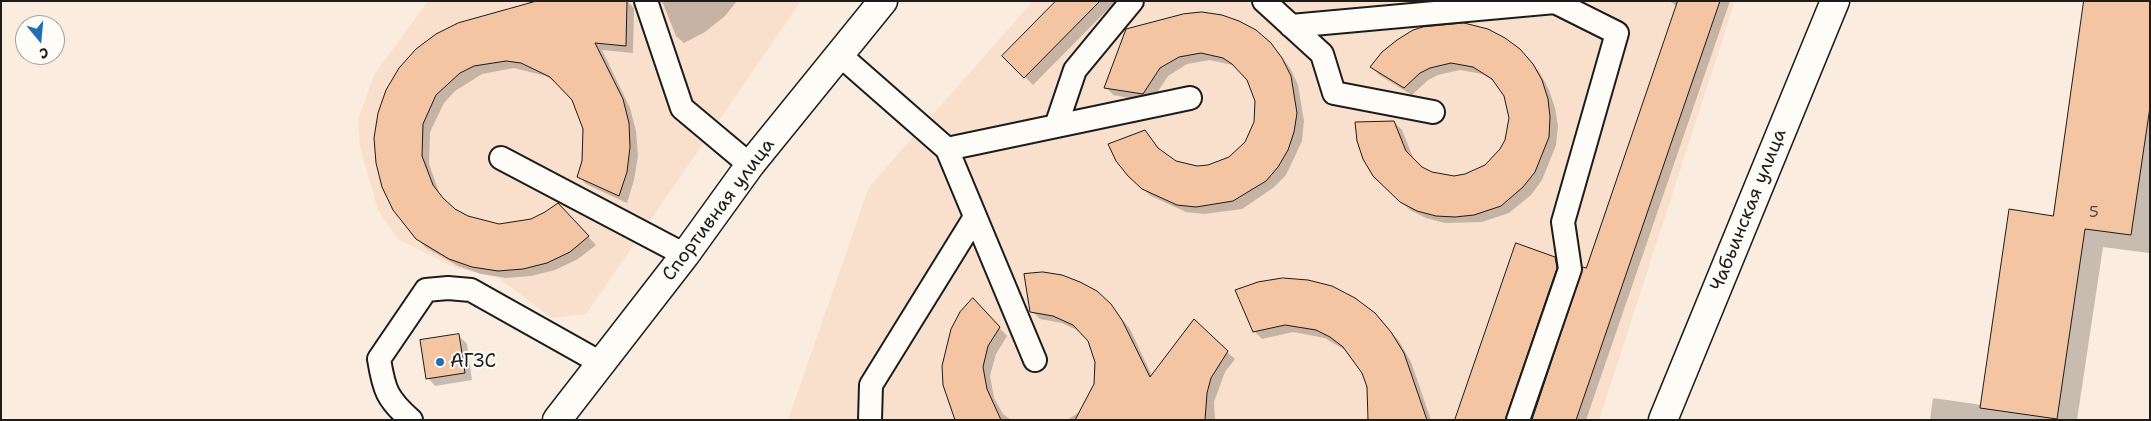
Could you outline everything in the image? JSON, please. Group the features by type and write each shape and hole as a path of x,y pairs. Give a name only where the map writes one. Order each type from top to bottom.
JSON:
{"street":[{"name":"Чабьинская улица","path":"1663,420 1835,1"},
{"name":"Спортивная улица","path":"557,420 685,255 750,166 841,56 878,4"}],"lane":[{"path":"646,1 682,108 750,166"},
{"path":"1056,126 1075,70 1132,1"},
{"path":"1264,1 1322,54 1334,93 1433,112"},
{"path":"1291,26 1555,2 1617,33 1563,222 1570,269 1518,420"},
{"path":"841,56 947,149 1035,360"},
{"path":"947,149 1190,98"},
{"path":"500,158 685,255"},
{"path":"870,420 872,385 975,217"},
{"path":"411,420 398,408 384,389 379,359 426,290 448,288 472,290 600,363"}],"shaded area":[{"path":"428,1 801,1 586,314 552,318 497,277 456,268 398,239 378,210 360,147 358,120 374,75"},
{"path":"1033,1 1735,1 1599,420 788,420 869,187"}],"building":[{"path":"537,1 627,1 626,46 595,43 623,99 629,123 630,147 627,172 619,196 577,177 582,161 583,129 572,100 550,77 521,63 506,61 474,66 460,73 436,95 423,124 422,156 433,185 443,198 455,209 468,216 499,224 531,219 558,203 589,236 570,252 547,263 523,269 498,271 472,267 449,259 416,239 393,210 382,187 376,163 374,138 378,113 386,90 399,68 416,49 436,34 458,23"},
{"path":"1056,1 1100,1 1024,78 1002,56"},
{"path":"1678,1 1720,1 1576,420 1532,420 1583,267 1586,268"},
{"path":"2084,1 2150,1 2150,107 2131,235 2085,229 2057,419 1980,408 2009,209 2053,216"},
{"path":"1202,12 1222,15 1239,21 1256,30 1271,43 1282,58 1291,76 1297,113 1294,132 1288,150 1278,167 1266,181 1233,201 1196,207 1177,205 1142,189 1116,161 1108,144 1145,130 1158,148 1176,161 1197,166 1208,165 1229,157 1245,142 1254,122 1255,101 1247,80 1232,64 1223,58 1201,53 1179,57 1160,68 1143,94 1104,88 1126,29 1183,14"},
{"path":"1464,23 1488,29 1505,38 1520,49 1533,64 1542,80 1548,99 1550,117 1549,137 1535,172 1523,187 1501,206 1474,215 1436,216 1417,211 1400,202 1373,176 1363,159 1357,141 1355,122 1394,121 1406,151 1422,167 1432,172 1454,176 1465,174 1485,165 1500,149 1505,140 1509,118 1504,96 1492,79 1473,67 1451,63 1430,68 1420,73 1404,88 1370,67 1382,52 1413,30 1423,27"},
{"path":"1516,243 1555,257 1557,268 1505,420 1455,420"},
{"path":"1043,272 1062,275 1080,282 1097,291 1111,304 1122,320 1150,377 1194,319 1228,351 1211,378 1207,393 1205,420 1075,420 1094,384 1095,362 1088,341 1073,325 1053,316 1030,312 1024,274"},
{"path":"1283,278 1308,280 1332,286 1355,298 1375,313 1391,332 1404,353 1427,420 1368,420 1367,387 1362,373 1343,347 1330,337 1316,330 1285,325 1253,332 1235,290 1258,282"},
{"path":"973,298 1000,327 988,346 983,367 987,389 1001,420 955,420 943,385 942,366 951,329 960,312"},
{"path":"459,334 465,373 426,379 420,340"}],"place":[{"name":"АГЗС","path":"440,362"}]}
